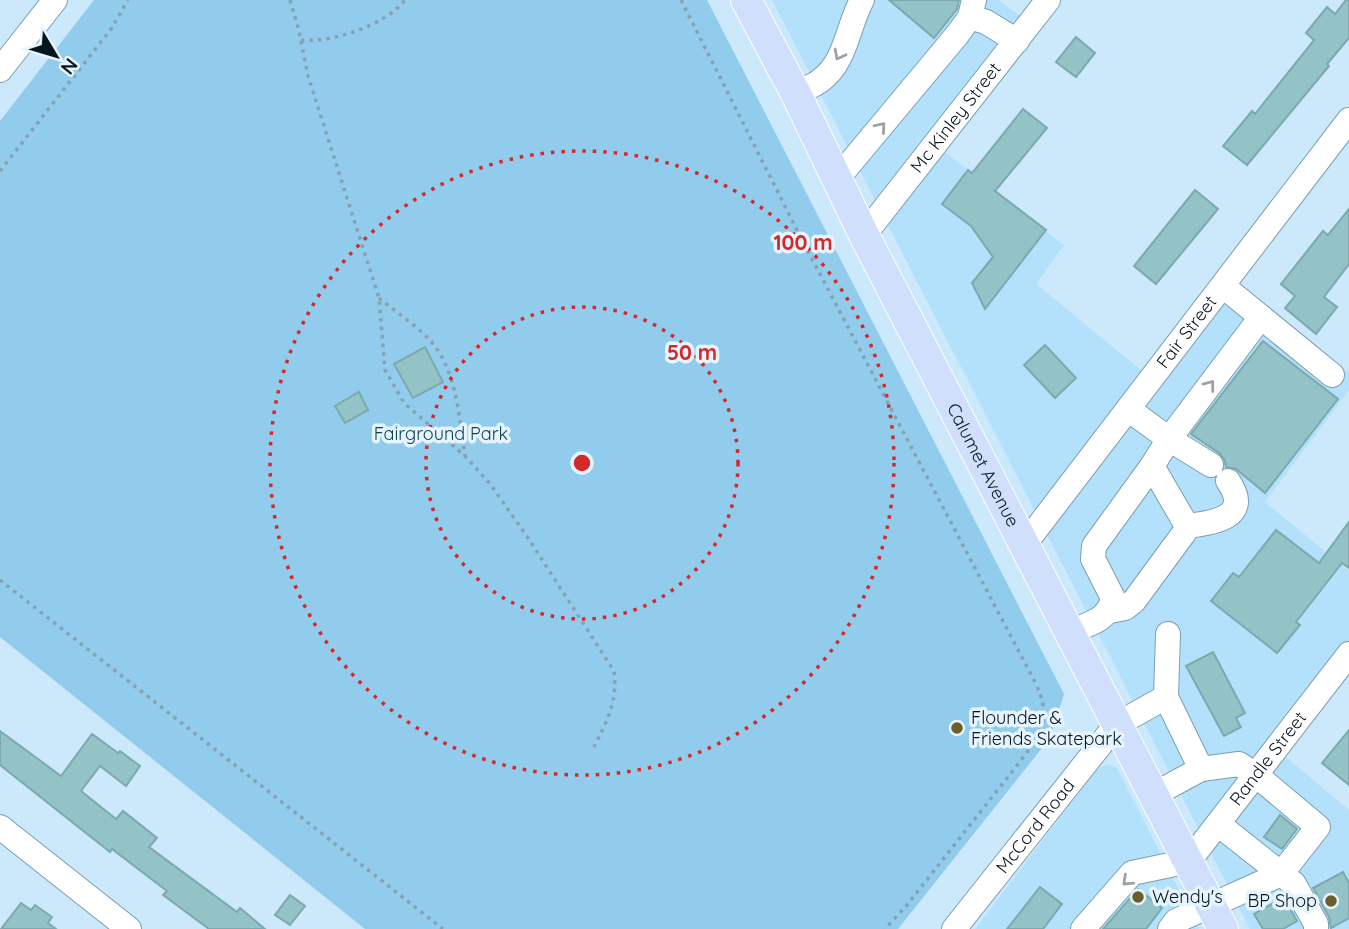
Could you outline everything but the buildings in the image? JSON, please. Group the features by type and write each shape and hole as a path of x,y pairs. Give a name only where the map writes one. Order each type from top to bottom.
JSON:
{"main road":[{"name":"Calumet Avenue","path":"746,0 796,94 864,235 1217,918"}],"street":[{"path":"0,70 55,0"},
{"path":"796,94 820,81 831,70 849,35 862,0"},
{"name":"Mc Kinley Street","path":"864,235 1048,0"},
{"path":"837,179 957,35 972,8 986,22 1017,41"},
{"name":"Fair Street","path":"1024,545 1349,120"},
{"path":"1223,286 1332,375"},
{"path":"1110,611 1113,598 1093,559 1094,546 1153,466 1168,439 1261,317"},
{"path":"1128,409 1219,473 1236,493 1236,504 1224,519 1187,526"},
{"path":"1153,466 1187,526"},
{"path":"1069,632 1099,620 1110,611 1125,608 1134,601 1187,526"},
{"path":"1168,634 1166,697 1201,769"},
{"name":"Randle Street","path":"1189,861 1349,654"},
{"path":"1116,724 1166,697"},
{"name":"McCord Road","path":"954,929 1116,724"},
{"path":"1153,795 1201,769 1239,764 1318,827 1282,874 1217,918 1177,921 1170,929"},
{"path":"1218,824 1294,884 1315,924 1315,929"},
{"path":"0,827 129,929"},
{"path":"1083,929 1132,873 1189,861"}],"path":[{"path":"0,171 111,29 128,0"},
{"path":"290,0 308,76 379,298 385,370 404,403 465,456 505,503 614,671 612,710 594,747"},
{"path":"301,40 323,39 378,23 398,9 405,0"},
{"path":"681,0 826,287 1035,682 1045,710 1039,736 1026,754 885,929"},
{"path":"379,298 430,341 439,353 452,381 465,456"},
{"path":"0,580 443,929"}],"shaded area":[{"path":"772,0 999,0 1030,24 936,145 1064,245 1036,284 1152,379 1230,277 1349,373 1349,390 1265,502 1349,571 1349,654 1276,749 1349,810 1349,929 1250,929"},
{"path":"1108,764 1117,768 1199,929 975,929 1097,769"}],"green space":[{"name":"Fairground Park","path":"94,0 707,0 1064,694 1050,738 898,929 365,929 0,637 0,121"}],"place":[{"name":"Flounder & Friends Skatepark","path":"957,728"},
{"name":"Wendy's","path":"1138,897"},
{"name":"BP Shop","path":"1331,901"}]}
